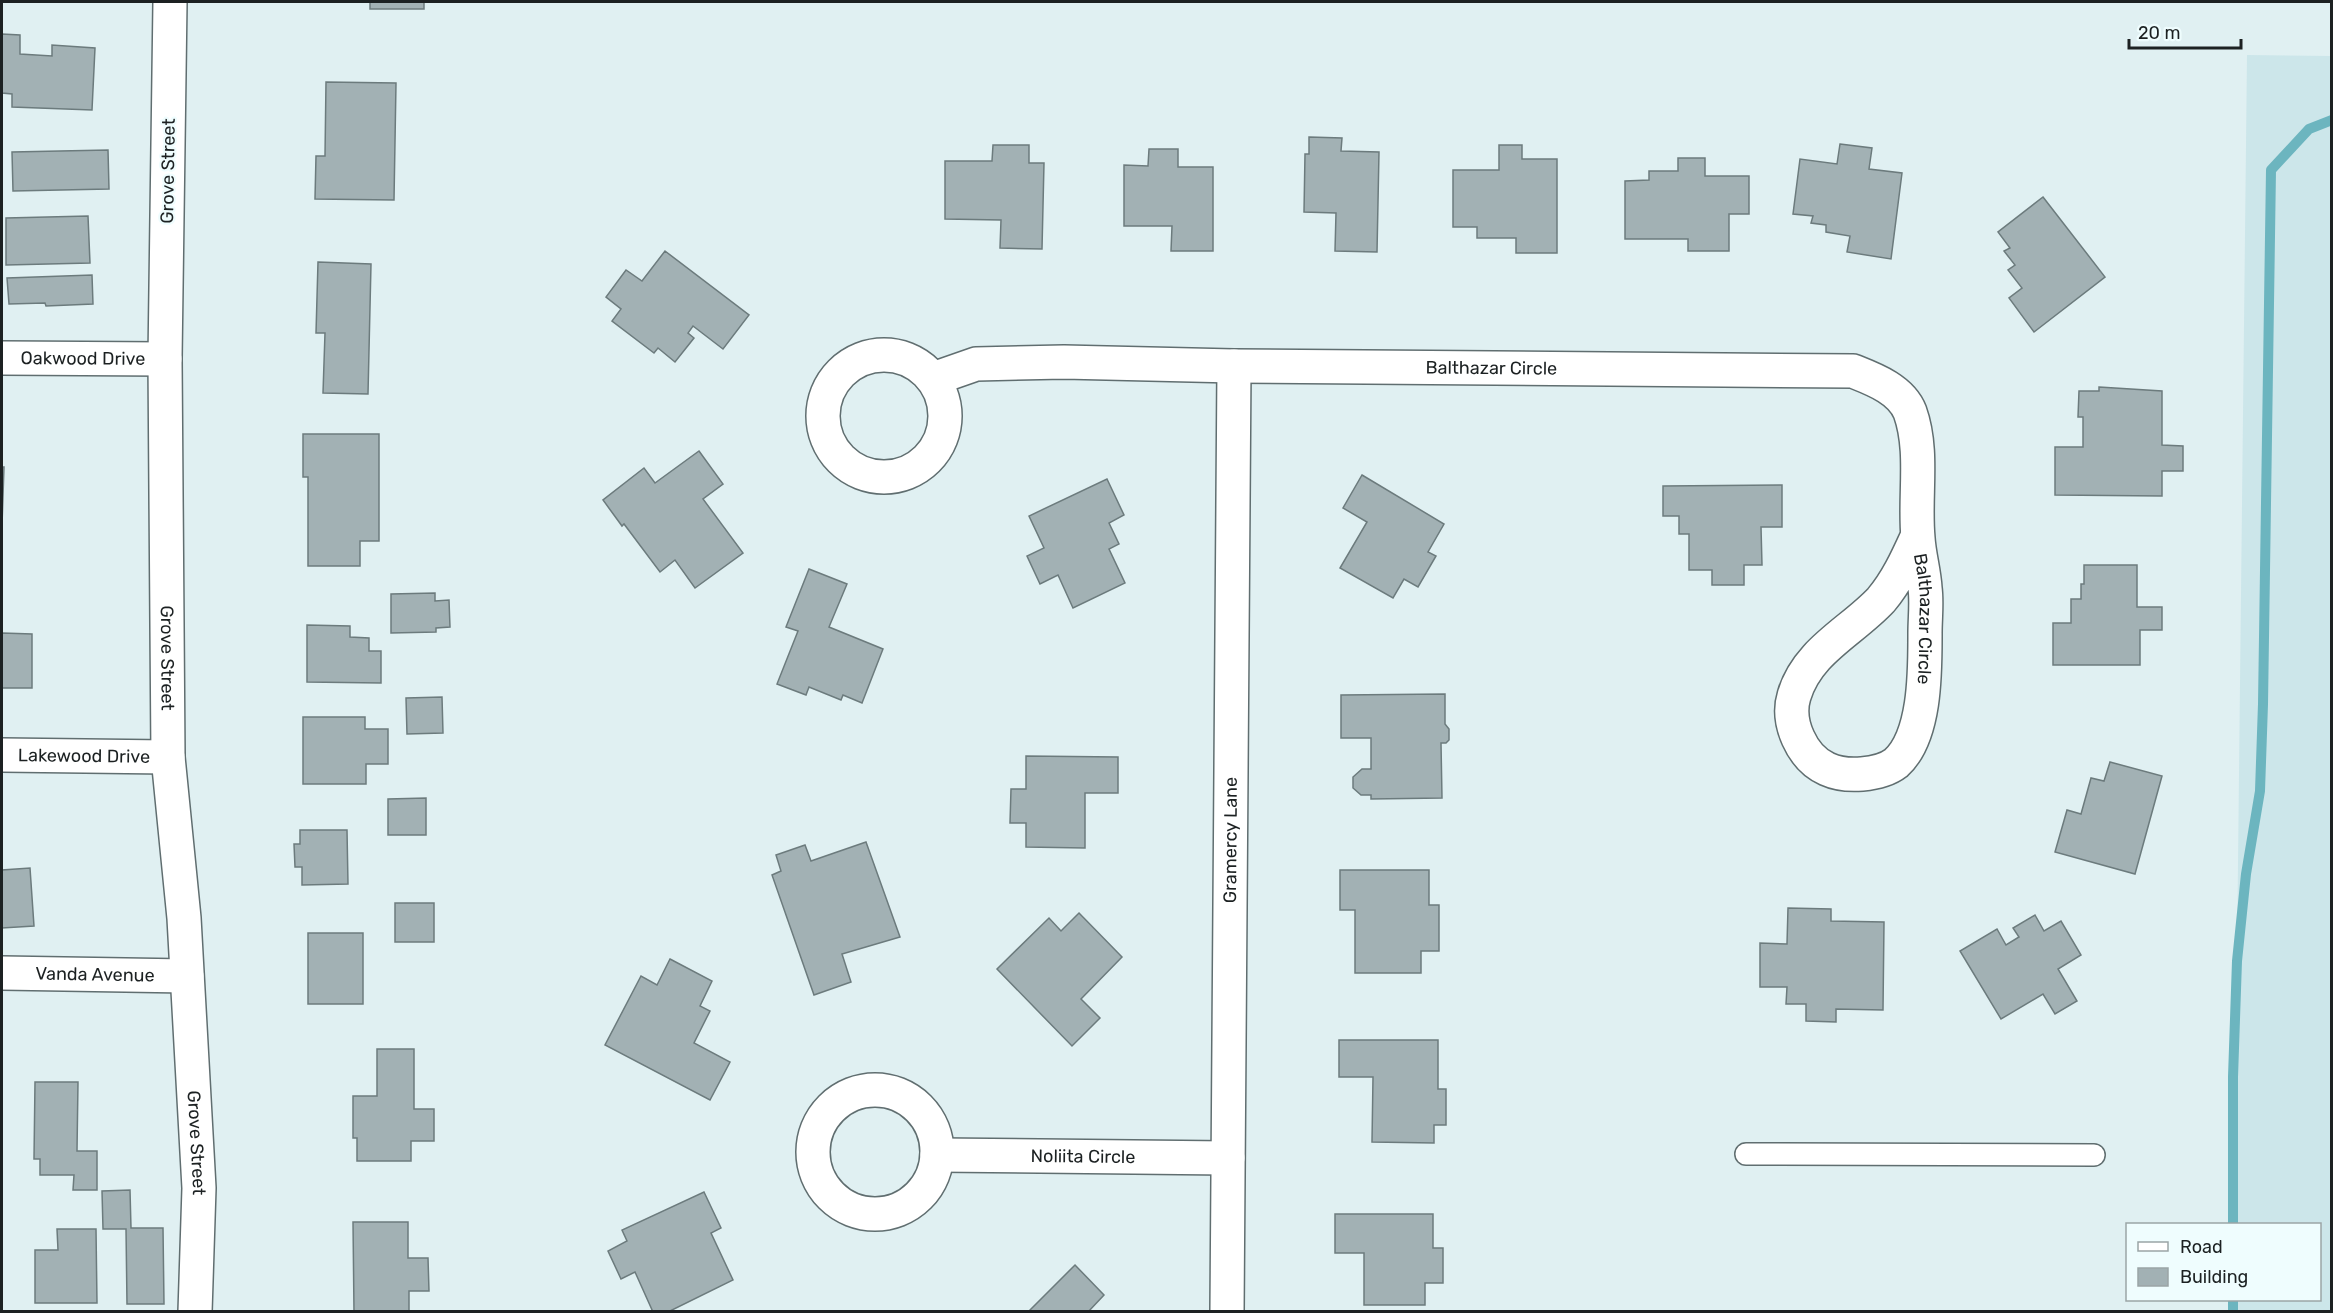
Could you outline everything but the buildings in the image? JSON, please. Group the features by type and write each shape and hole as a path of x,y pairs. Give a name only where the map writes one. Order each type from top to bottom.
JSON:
{"street":[{"name":"Grove Street","path":"170,2 165,359 168,757 184,918 199,1188 195,1311"},
{"name":"Oakwood Drive","path":"2,358 165,359"},
{"name":"Balthazar Circle","path":"933,379 976,364 1069,362 1234,366 1853,371 1887,385 1909,410 1916,440 1917,537 1926,588 1925,677 1919,716 1909,745 1896,763 1874,773 1848,775 1826,769 1807,754 1793,726 1793,698 1806,669 1830,643 1856,624 1882,598 1902,569 1917,537"},
{"name":"Gramercy Lane","path":"1227,1311 1234,366"},
{"name":"Lakewood Drive","path":"2,755 168,757"},
{"name":"Vanda Avenue","path":"2,973 188,976"},
{"name":"Noliita Circle","path":"937,1155 1228,1158"}],"lane":[{"path":"1746,1154 2094,1155"}],"shaded area":[{"path":"2247,55 2331,56 2331,1311 2234,1311 2234,1301 2321,1301 2321,1223 2234,1223"}],"waterway":[{"path":"2233,1223 2233,1077 2237,961 2246,874 2260,791 2271,170 2309,129 2332,120"},
{"path":"2233,1301 2233,1312"}]}
